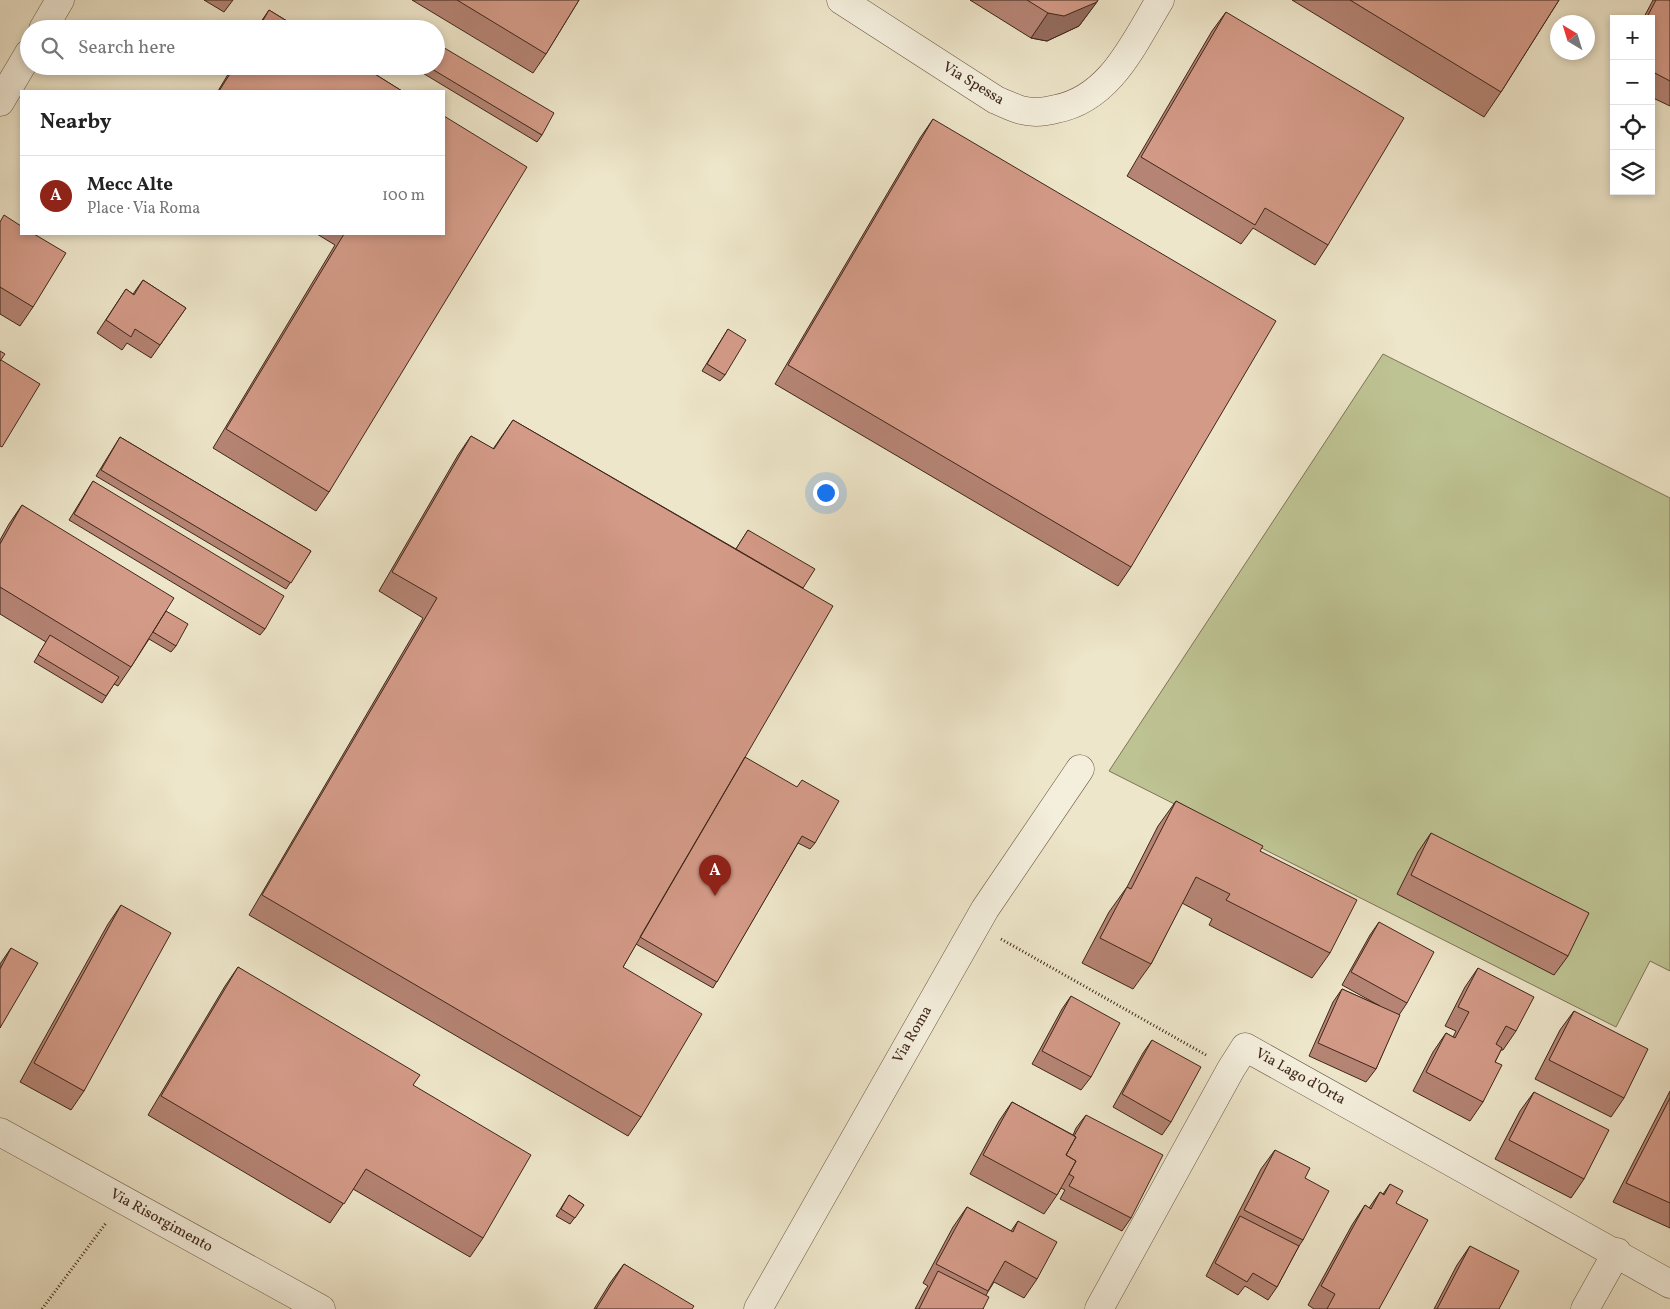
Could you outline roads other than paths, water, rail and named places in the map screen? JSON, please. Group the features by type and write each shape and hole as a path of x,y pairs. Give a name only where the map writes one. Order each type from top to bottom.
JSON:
{"street":[{"path":"48,20 60,0"},
{"name":"Via Spessa","path":"841,0 996,100 1022,110 1044,112 1066,107 1089,97 1116,71 1160,0"},
{"path":"0,102 20,68"},
{"name":"Via Roma","path":"758,1309 976,925 1080,769"},
{"name":"Via Lago d'Orta","path":"1099,1309 1231,1069 1245,1047 1617,1252 1670,1284"},
{"name":"Via Risorgimento","path":"0,1132 322,1309"},
{"path":"1585,1309 1617,1252"}],"place":[{"name":"Mecc Alte","path":"715,896"}]}
